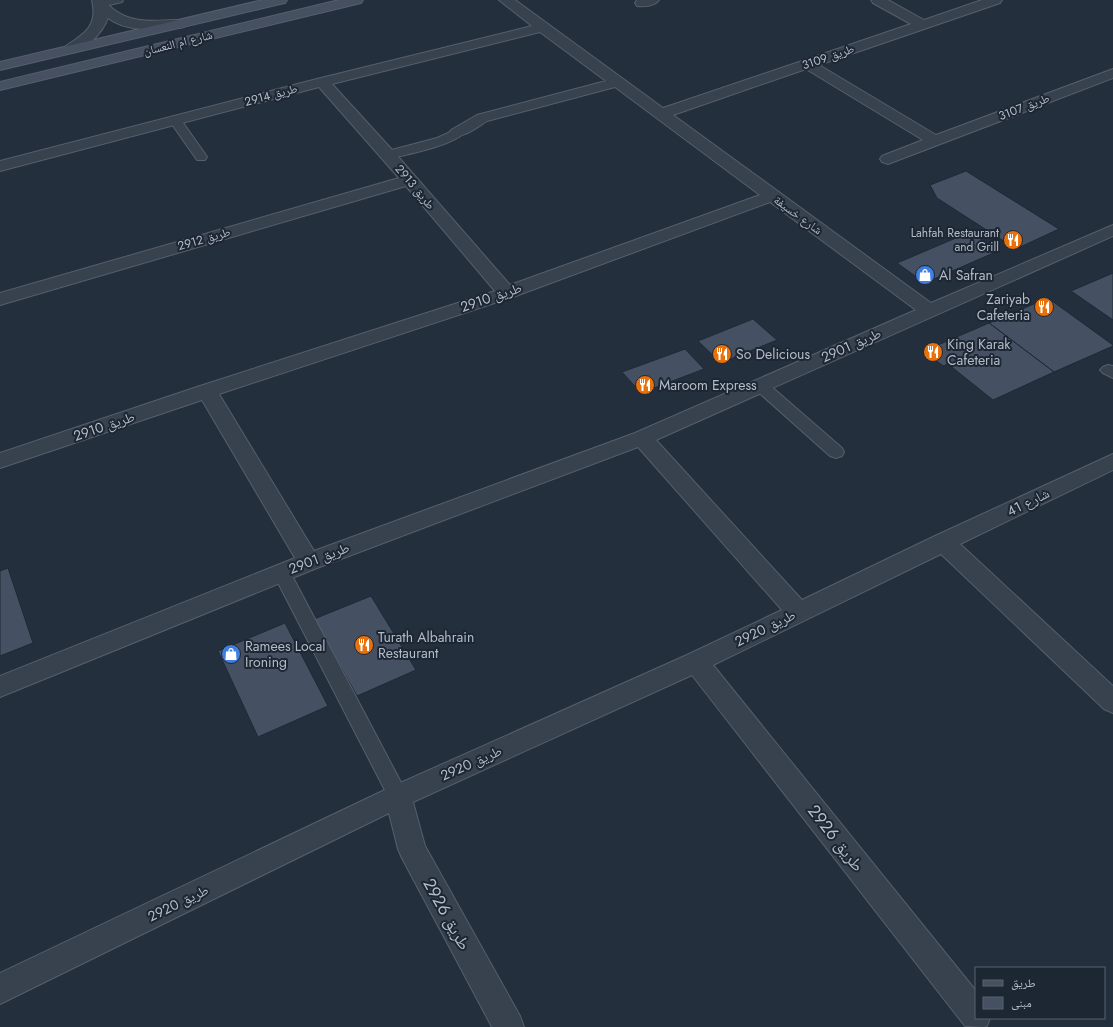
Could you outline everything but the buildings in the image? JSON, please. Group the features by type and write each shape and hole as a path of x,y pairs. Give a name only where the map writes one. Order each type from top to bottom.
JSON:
{"main road":[{"name":"شارع ام النعسان","path":"0,66 280,0"},
{"name":"شارع ام النعسان","path":"0,86 356,0"}],"street":[{"name":"شارع خسيفة","path":"506,0 929,311"},
{"path":"878,0 923,25"},
{"name":"طريق 3109","path":"661,114 995,0"},
{"path":"100,4 114,16 129,23 143,25 179,24"},
{"path":"71,49 98,29 100,4"},
{"name":"طريق 2914","path":"0,166 322,82 543,27"},
{"path":"808,64 935,141"},
{"name":"طريق 3107","path":"888,159 1113,73"},
{"name":"طريق 2913","path":"322,82 388,155 506,293"},
{"path":"457,133 468,125 482,118 618,82"},
{"name":"طريق 2912","path":"0,299 408,180"},
{"name":"طريق 2910","path":"0,461 207,391 506,293 772,196"},
{"path":"929,311 1113,230"},
{"name":"طريق 2901","path":"0,687 282,572 642,438 929,311"},
{"path":"207,391 309,562"},
{"path":"642,438 798,612"},
{"name":"شارع 41","path":"943,542 1113,461"},
{"path":"943,542 1113,702"},
{"name":"طريق 2920","path":"0,989 398,796 696,662 943,542"},
{"name":"طريق 2926","path":"696,662 975,1014"},
{"name":"طريق 2926","path":"398,796 412,849 509,1027"},
{"path":"979,1019 986,1027"}],"lane":[{"path":"100,4 118,0"},
{"path":"175,120 201,157"},
{"path":"388,155 441,140 457,133"},
{"path":"761,386 836,452"},
{"path":"282,572 398,796"}],"place":[{"name":"Lahfah Restaurant and Grill","path":"1013,240"},
{"name":"Al Safran","path":"925,275"},
{"name":"Zariyab Cafeteria","path":"1044,307"},
{"name":"King Karak Cafeteria","path":"933,352"},
{"name":"So Delicious","path":"722,354"},
{"name":"Maroom Express","path":"645,385"},
{"name":"Turath Albahrain Restaurant","path":"364,645"},
{"name":"Ramees Local Ironing","path":"231,654"}]}
